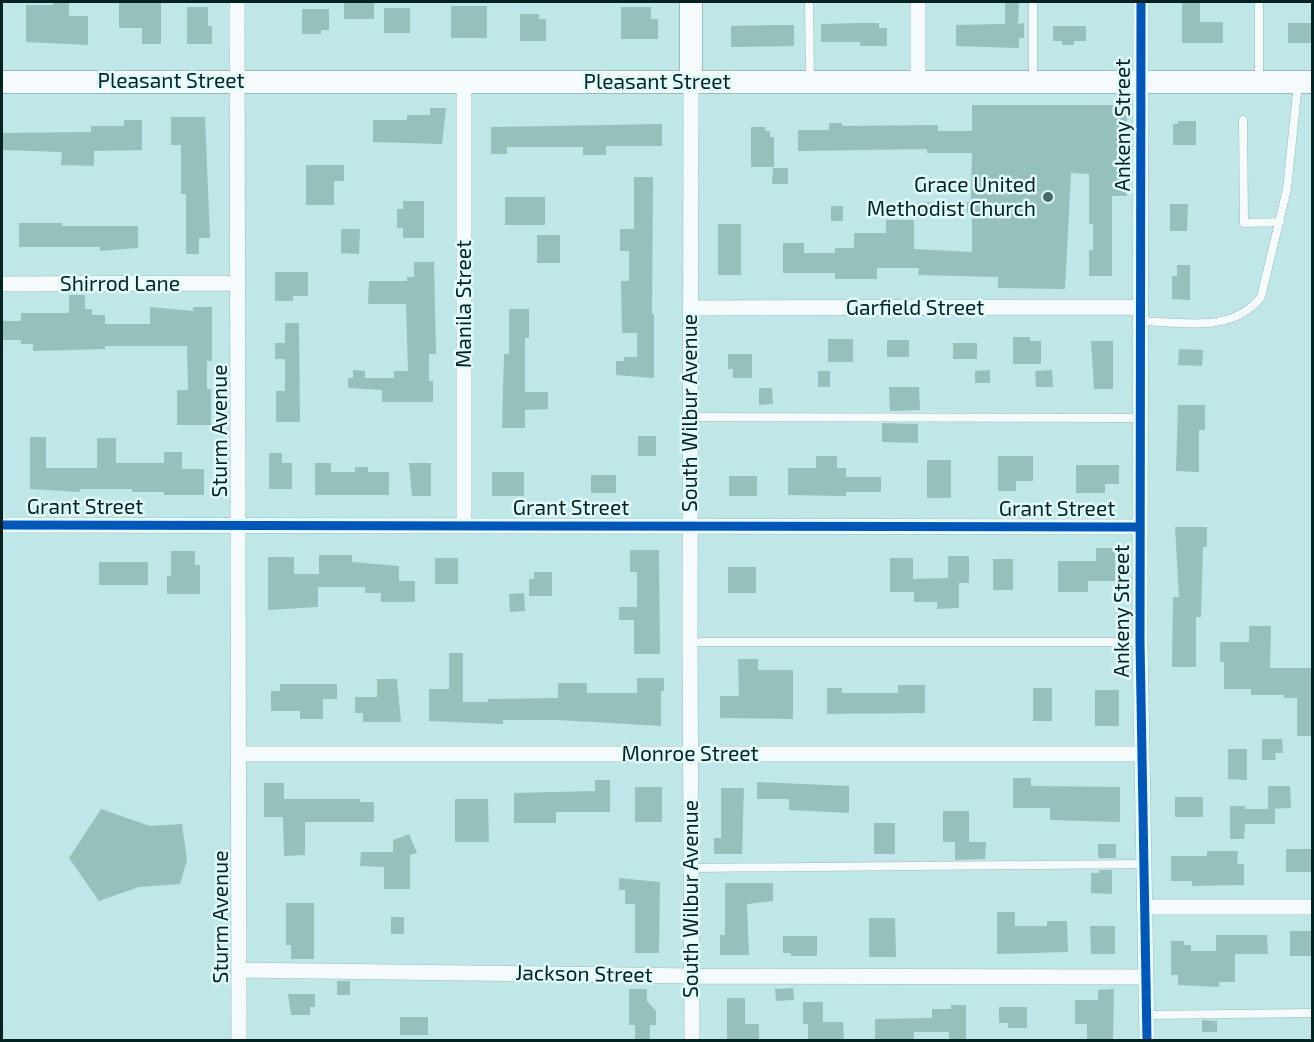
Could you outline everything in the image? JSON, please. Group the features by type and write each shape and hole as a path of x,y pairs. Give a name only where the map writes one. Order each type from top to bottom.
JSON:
{"main road":[{"name":"South Wilbur Avenue","path":"691,2 691,82"},
{"name":"Pleasant Street","path":"2,82 1305,82"}],"street":[{"name":"Sturm Avenue","path":"237,2 239,1041"},
{"path":"918,2 918,83"},
{"name":"Ankeny Street","path":"1141,2 1140,642 1147,1041"},
{"name":"Manila Street","path":"464,82 464,526"},
{"name":"South Wilbur Avenue","path":"691,82 692,1041"},
{"name":"Shirrod Lane","path":"2,284 238,283"},
{"name":"Garfield Street","path":"690,308 1140,314"},
{"name":"Grant Street","path":"2,525 1140,527"},
{"name":"Monroe Street","path":"239,754 1141,754"},
{"path":"1144,907 1312,907"},
{"name":"Jackson Street","path":"239,970 692,976 1145,977"}],"lane":[{"path":"809,2 810,82"},
{"path":"1033,2 1033,82"},
{"path":"1259,2 1259,82"},
{"path":"1140,314 1231,321 1253,307 1261,297 1280,222 1305,82"},
{"path":"1243,120 1244,223 1280,222"},
{"path":"691,417 1140,418"},
{"path":"690,642 1140,642"},
{"path":"692,868 1143,864"},
{"path":"1146,1015 1312,1012"}],"building":[{"path":"53,2 69,2 69,16 88,16 88,45 26,42 26,5 53,5"},
{"path":"119,2 161,2 161,44 142,44 142,28 119,28"},
{"path":"344,2 374,2 374,19 344,19"},
{"path":"1005,2 1019,2 1018,24 1024,23 1024,38 1019,38 1019,48 956,46 956,25 1005,24"},
{"path":"1182,2 1200,2 1200,22 1223,22 1223,43 1182,43"},
{"path":"451,6 487,6 487,38 451,38"},
{"path":"187,7 208,7 208,26 212,26 212,44 187,44"},
{"path":"621,7 651,7 651,19 658,19 658,39 621,39"},
{"path":"384,8 410,8 410,33 384,33"},
{"path":"302,9 329,9 329,30 321,30 321,34 302,34"},
{"path":"520,14 539,14 539,19 546,19 546,41 520,41"},
{"path":"879,23 879,28 887,28 887,46 860,46 860,42 821,42 821,24"},
{"path":"1288,23 1312,23 1312,43 1288,43"},
{"path":"794,25 794,46 731,47 731,26"},
{"path":"1053,26 1086,26 1086,41 1074,41 1074,45 1062,45 1062,41 1053,41"},
{"path":"972,105 1127,105 1127,196 1112,196 1112,276 1089,276 1089,250 1093,250 1093,224 1089,224 1089,174 1071,173 1065,289 998,288 998,277 918,275 919,268 877,268 877,279 835,279 835,273 783,273 783,243 804,243 804,253 835,253 835,248 854,248 854,233 886,233 886,220 914,220 914,249 972,252 972,213 967,213 967,202 971,202 972,153 927,153 927,149 798,151 798,130 829,130 829,123 842,123 842,126 938,125 938,131 972,131"},
{"path":"430,108 446,108 442,144 373,142 373,120 407,120 407,115 430,115"},
{"path":"171,117 205,117 210,238 199,238 199,254 186,254 186,194 181,194 181,145 171,145"},
{"path":"124,120 142,120 142,150 94,151 94,166 61,165 62,152 2,150 2,133 91,132 91,126 124,126"},
{"path":"1178,121 1196,121 1196,145 1173,145 1173,124 1178,124"},
{"path":"662,124 662,146 606,146 606,155 583,155 583,147 507,147 507,154 491,154 491,127"},
{"path":"751,127 765,127 765,131 770,131 770,137 774,137 774,167 751,167"},
{"path":"306,165 344,165 344,181 334,181 334,205 306,205"},
{"path":"773,168 788,168 788,184 772,184"},
{"path":"634,177 653,177 654,378 616,375 616,361 624,361 624,357 637,357 637,333 622,333 621,281 629,281 629,251 620,251 620,229 634,229"},
{"path":"505,197 545,197 545,225 505,225"},
{"path":"403,201 424,201 424,238 403,238 403,228 397,228 397,209 403,209"},
{"path":"934,202 934,217 917,218 917,203"},
{"path":"1170,204 1188,204 1187,231 1170,231"},
{"path":"831,206 843,206 843,221 831,221"},
{"path":"19,223 62,223 62,226 138,226 138,248 100,251 100,247 19,247"},
{"path":"718,224 741,224 741,275 718,275"},
{"path":"341,229 360,229 359,254 341,253"},
{"path":"537,235 560,235 560,263 537,263"},
{"path":"414,262 434,262 436,354 429,354 429,381 433,381 433,402 382,402 382,390 348,388 348,378 353,378 353,370 365,371 365,378 394,378 394,371 408,371 406,304 368,304 369,281 407,281 407,277 414,277"},
{"path":"1177,265 1190,265 1190,300 1172,299 1172,276 1177,276"},
{"path":"275,272 308,272 308,296 293,296 293,301 275,301"},
{"path":"69,295 85,295 85,309 92,309 92,315 105,315 105,324 150,324 150,307 193,311 193,307 212,307 212,361 207,361 207,389 211,389 211,425 177,425 177,390 188,390 187,346 105,346 105,349 33,351 33,344 21,344 21,340 2,340 2,321 21,321 21,313 69,313"},
{"path":"509,309 529,309 529,338 525,338 525,392 548,392 548,409 525,410 525,428 502,428 504,354 509,354"},
{"path":"285,323 299,323 300,422 276,422 276,391 285,391 285,359 275,359 275,343 285,343"},
{"path":"1013,337 1030,337 1030,341 1041,341 1041,364 1013,364"},
{"path":"828,339 853,339 853,362 828,362"},
{"path":"887,340 909,340 909,357 887,357"},
{"path":"1091,341 1113,341 1113,389 1094,389"},
{"path":"953,343 977,343 977,359 953,359"},
{"path":"1179,349 1203,350 1202,366 1178,365"},
{"path":"728,354 752,354 752,378 733,378 733,369 728,369"},
{"path":"990,370 990,383 975,383 975,371"},
{"path":"1052,370 1053,387 1036,387 1035,371"},
{"path":"818,371 830,371 830,387 818,387"},
{"path":"889,387 919,387 920,410 890,411"},
{"path":"759,388 772,388 773,404 759,405"},
{"path":"1178,405 1205,405 1205,430 1199,430 1199,472 1176,471"},
{"path":"882,423 918,424 918,443 882,442"},
{"path":"638,436 656,436 656,456 638,456"},
{"path":"30,437 46,437 46,468 97,468 97,438 116,438 116,463 164,463 164,452 182,452 182,469 204,469 204,495 164,495 164,492 132,492 132,489 80,489 80,492 30,489"},
{"path":"269,453 282,453 282,463 292,463 292,489 269,489"},
{"path":"816,456 837,456 837,468 846,468 846,477 881,477 881,492 846,492 846,496 788,495 788,468 816,468"},
{"path":"998,456 1033,456 1033,481 1016,481 1016,491 998,491"},
{"path":"927,460 951,460 951,498 927,498"},
{"path":"315,463 331,463 331,472 355,472 355,467 368,467 368,472 389,472 389,495 315,495"},
{"path":"409,463 431,463 431,496 412,496"},
{"path":"1076,465 1119,465 1119,484 1105,484 1105,493 1076,493"},
{"path":"492,472 524,472 524,496 492,496"},
{"path":"591,475 616,475 616,493 591,493"},
{"path":"729,476 757,476 757,496 729,496"},
{"path":"1175,527 1207,527 1207,547 1203,547 1201,617 1196,617 1196,667 1172,667 1173,597 1179,597"},
{"path":"1096,548 1115,548 1115,581 1088,581 1088,592 1058,592 1058,561 1096,561"},
{"path":"630,550 659,550 660,654 634,654 634,620 619,620 619,607 637,607 637,572 630,572"},
{"path":"171,551 195,551 195,565 200,565 200,594 167,594 167,576 171,576"},
{"path":"319,555 352,555 352,562 399,566 399,581 415,581 415,602 381,602 381,593 365,593 365,587 318,587 318,607 268,610 268,557 294,557 294,574 319,574"},
{"path":"948,556 969,556 969,583 959,583 959,608 937,609 937,602 914,602 914,592 890,592 890,558 913,558 913,579 948,578"},
{"path":"435,558 458,558 458,584 435,584"},
{"path":"993,559 1013,559 1013,590 993,590"},
{"path":"99,562 148,562 148,585 99,585"},
{"path":"728,567 756,567 756,593 728,593"},
{"path":"534,572 552,572 552,596 529,596 529,579 534,579"},
{"path":"524,593 525,611 510,612 509,594"},
{"path":"1249,626 1271,626 1270,668 1312,668 1312,736 1297,736 1297,698 1284,698 1284,695 1251,695 1251,689 1224,689 1224,662 1220,662 1220,642 1249,642"},
{"path":"449,653 463,653 463,702 488,702 488,699 558,698 558,683 587,683 587,693 637,693 637,678 664,678 664,691 661,691 661,726 558,720 503,720 503,724 429,721 429,689 449,689"},
{"path":"738,659 758,659 758,670 793,670 793,719 720,718 720,696 739,696"},
{"path":"377,679 397,679 401,722 363,722 363,713 355,713 355,697 377,697"},
{"path":"280,684 337,684 337,699 323,699 323,719 300,719 300,711 271,711 271,691 280,691"},
{"path":"898,685 925,685 925,713 827,714 827,688 842,688 842,693 898,693"},
{"path":"1033,688 1052,688 1052,721 1033,721"},
{"path":"1095,690 1119,690 1119,726 1095,726"},
{"path":"1262,739 1282,739 1283,753 1275,753 1276,760 1262,760"},
{"path":"1228,749 1247,749 1247,780 1228,779"},
{"path":"1013,778 1031,778 1031,786 1120,787 1120,822 1050,820 1050,808 1013,808"},
{"path":"595,780 610,780 610,812 556,812 556,823 514,823 514,793 595,791"},
{"path":"757,782 849,786 849,813 789,810 789,799 757,799"},
{"path":"264,783 284,783 284,799 360,799 360,802 374,802 374,822 305,822 305,855 284,856 283,817 264,817"},
{"path":"1268,786 1290,786 1291,808 1268,809"},
{"path":"635,787 662,787 662,822 635,822"},
{"path":"721,788 744,788 742,854 714,854 714,838 721,838"},
{"path":"1175,797 1203,797 1203,817 1175,817"},
{"path":"455,799 488,799 489,842 455,842"},
{"path":"1230,806 1245,806 1245,809 1275,809 1275,824 1245,824 1244,839 1230,839"},
{"path":"101,809 150,826 182,824 187,860 180,884 139,887 99,901 69,858"},
{"path":"943,811 969,811 969,842 986,842 985,859 955,860 955,842 943,842"},
{"path":"874,823 895,823 895,854 874,854"},
{"path":"409,834 417,853 410,855 410,889 384,889 384,867 360,866 361,852 393,852 393,840"},
{"path":"1098,844 1116,844 1116,858 1098,858"},
{"path":"1286,849 1312,849 1312,872 1286,872"},
{"path":"1207,851 1238,851 1237,864 1244,864 1244,885 1192,886 1192,881 1171,881 1171,856 1207,856"},
{"path":"1099,870 1112,870 1112,894 1091,893 1091,873 1099,873"},
{"path":"619,878 660,882 659,953 635,953 635,904 625,904 625,890 619,890"},
{"path":"725,883 773,883 773,901 747,904 749,955 720,955 720,935 725,935"},
{"path":"286,903 314,903 314,959 291,959 291,945 286,945"},
{"path":"997,912 1015,912 1015,926 1047,926 1047,921 1067,921 1068,952 997,954"},
{"path":"391,917 404,917 404,934 391,934"},
{"path":"869,918 895,918 896,957 869,957"},
{"path":"1090,926 1115,926 1115,954 1091,954"},
{"path":"1290,931 1312,931 1312,956 1290,956"},
{"path":"1216,935 1267,935 1268,954 1235,954 1235,982 1219,982 1219,987 1178,985 1178,975 1171,975 1171,941 1184,941 1184,945 1191,945 1191,951 1216,951"},
{"path":"783,936 817,936 817,956 791,956 791,953 783,953"},
{"path":"337,981 350,981 350,995 337,995"},
{"path":"793,988 794,1000 776,1001 775,989"},
{"path":"629,989 647,989 647,1001 656,1011 656,1025 650,1025 650,1041 635,1041 635,1025 629,1025"},
{"path":"1114,989 1113,1041 1087,1041 1087,1024 1075,1024 1075,1000 1098,1000 1098,990"},
{"path":"288,994 315,994 315,1007 310,1007 310,1015 291,1015"},
{"path":"727,998 745,998 745,1024 759,1024 759,1041 727,1041"},
{"path":"803,1002 823,1002 823,1022 843,1022 844,1041 808,1041 808,1024 803,1024"},
{"path":"951,1005 966,1005 966,1041 949,1041 949,1032 914,1032 914,1041 875,1041 875,1019 932,1018 932,1009 951,1009"},
{"path":"999,1007 1027,1007 1027,1028 1008,1028 1008,1023 999,1023"},
{"path":"400,1017 428,1017 428,1035 400,1035"},
{"path":"1202,1020 1217,1021 1217,1032 1202,1032"}],"cycle path":[{"path":"1141,2 1140,642 1147,1040"},
{"path":"2,525 1140,527"}],"place":[{"name":"Grace United Methodist Church","path":"1048,197"}]}
